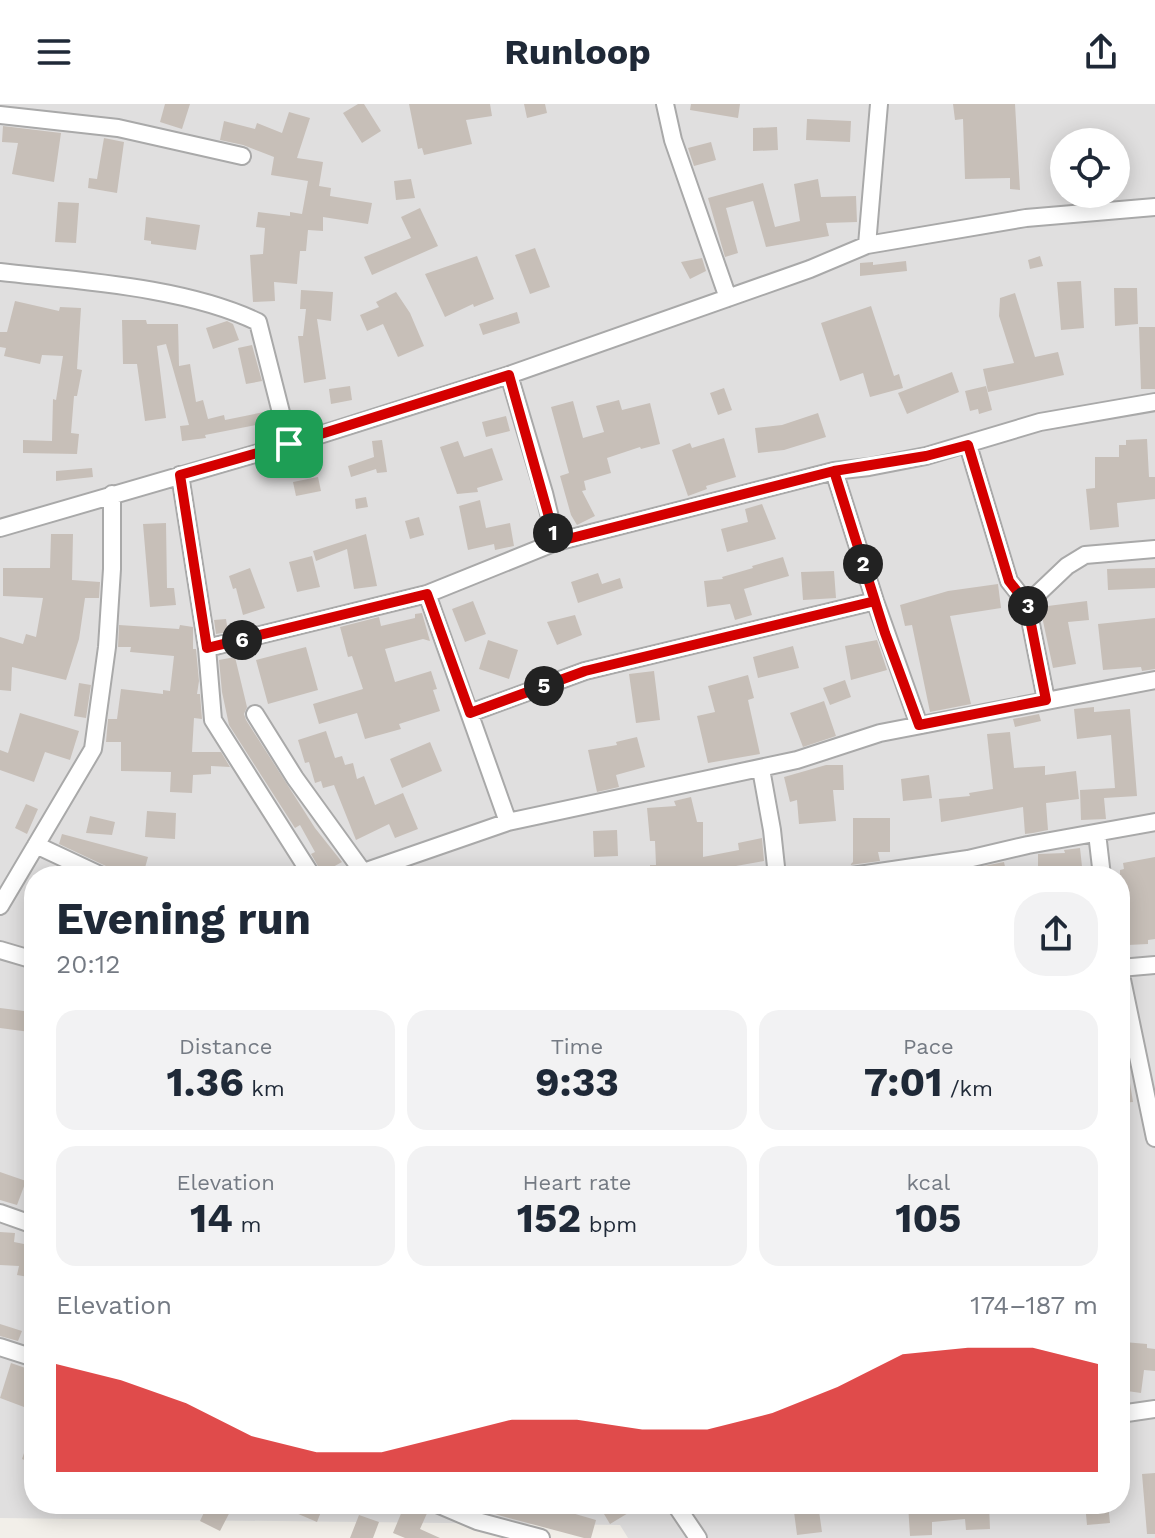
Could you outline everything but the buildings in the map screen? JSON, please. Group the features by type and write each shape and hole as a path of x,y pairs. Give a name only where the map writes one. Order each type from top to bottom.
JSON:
{"street":[{"path":"665,104 673,140 728,298"},
{"path":"867,245 879,104"},
{"path":"0,115 118,128 242,156"},
{"path":"0,528 289,444 509,375 867,245 1026,218 1155,207"},
{"path":"0,272 121,285 233,310 258,322 289,444"},
{"path":"509,375 556,542"},
{"path":"207,648 427,594 556,542 834,471 926,456 1040,422 1155,402"},
{"path":"968,445 1009,581 1027,604 1046,700"},
{"path":"834,471 919,725"},
{"path":"180,475 207,648 213,720 306,866"},
{"path":"0,906 93,749 107,647 112,569 112,494"},
{"path":"1027,604 1067,566 1085,555 1155,549"},
{"path":"427,594 508,822"},
{"path":"470,713 585,671 875,601"},
{"path":"381,866 508,822 761,769 880,733 1155,680"},
{"path":"255,714 353,866"},
{"path":"761,769 776,866"},
{"path":"920,866 1155,822"},
{"path":"1097,833 1101,866"},
{"path":"36,845 81,866"},
{"path":"968,859 969,866"},
{"path":"0,950 24,957"},
{"path":"1130,968 1155,965"},
{"path":"1130,1008 1150,1087 1155,1138"},
{"path":"0,1213 24,1221"},
{"path":"0,1347 24,1355"},
{"path":"1130,1413 1155,1409"},
{"path":"461,1514 541,1538"},
{"path":"477,1521 480,1514"},
{"path":"682,1514 698,1538"}],"shaded area":[{"path":"0,104 1155,104 1155,1538 628,1538 620,1525 0,1518"}],"route":[{"path":"289,444 180,475 207,648 427,594 470,713 585,671 684,645 875,601 834,471 926,456 968,445 1009,581 1027,604 1046,700 919,725 885,633 834,471 556,542 509,375 289,444"}]}
